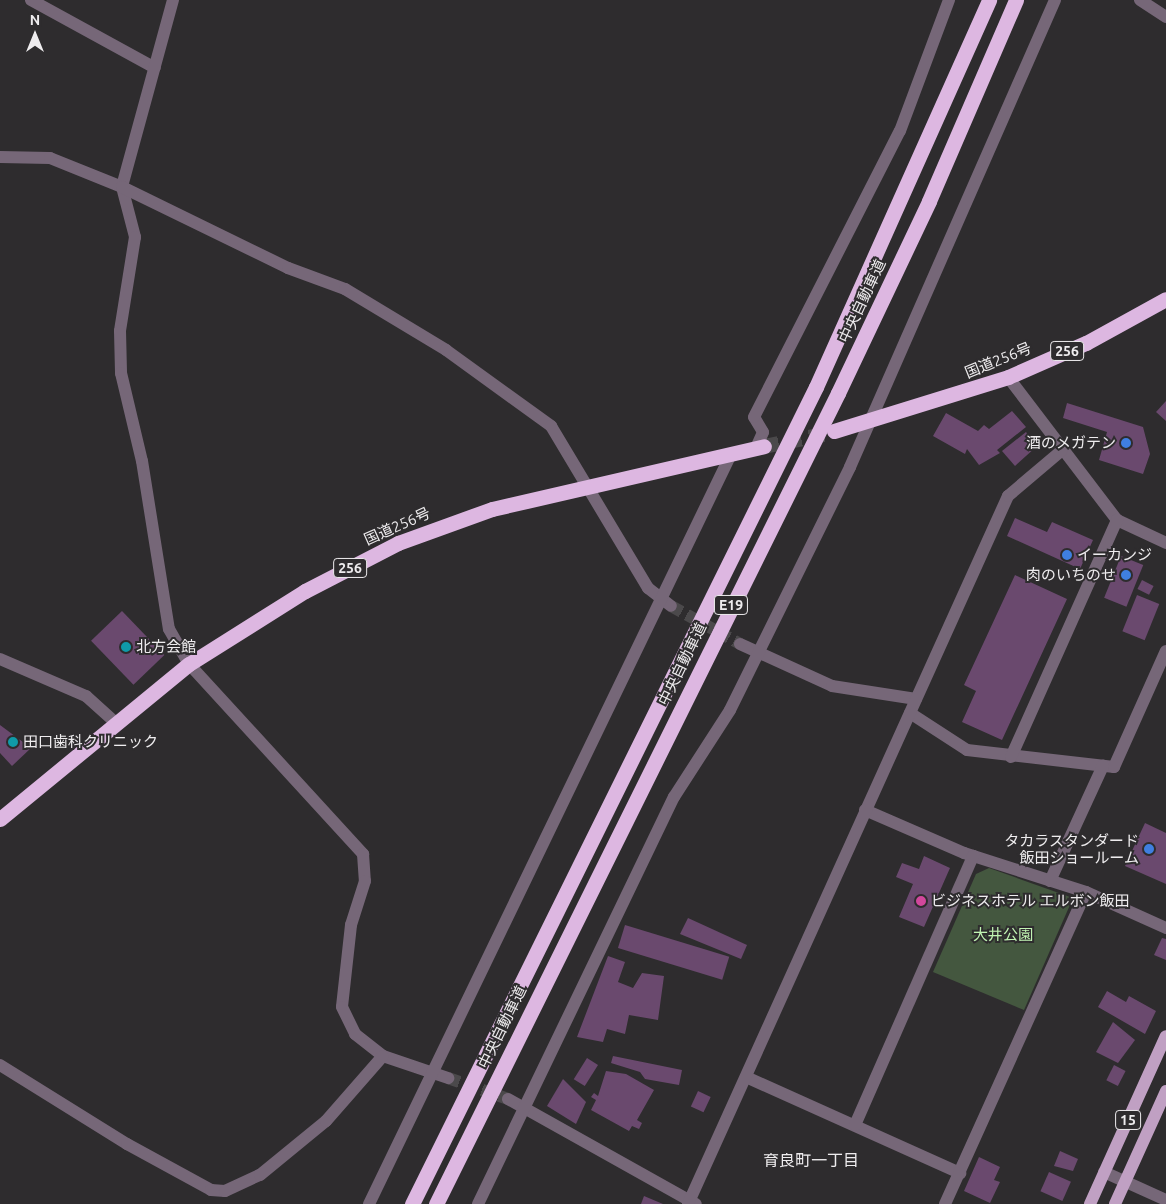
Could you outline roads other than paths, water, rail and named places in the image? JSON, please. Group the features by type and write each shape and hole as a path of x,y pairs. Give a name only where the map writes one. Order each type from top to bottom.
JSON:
{"highway":[{"name":"中央自動車道","path":"412,1204 816,387 989,0"},
{"name":"中央自動車道","path":"436,1204 838,393 929,201 1016,0"},
{"name":"国道256号","path":"834,431 869,424 1008,377 1086,343 1166,299"},
{"name":"国道256号","path":"0,819 115,722 189,664 305,591 398,543 492,509 588,485 760,447"}],"main road":[{"name":"15","path":"1090,1204 1166,1036"},
{"name":"15","path":"1115,1204 1166,1091"}],"street":[{"path":"31,0 154,68"},
{"path":"173,0 122,187 135,237 120,331 121,372 142,462 169,629 189,664 363,854 365,881 351,925 342,1006 355,1034 383,1056 448,1078"},
{"path":"760,447 763,432 754,417 900,130 949,0"},
{"path":"478,1204 522,1106 674,797 730,710 869,424 1056,0"},
{"path":"1140,0 1166,17"},
{"path":"0,157 50,158 122,187 279,264 345,289 446,350 552,426 648,588 670,606"},
{"path":"1008,377 1061,451 1117,520 1166,542"},
{"path":"508,1099 691,1203 865,810 1008,496 1061,451"},
{"path":"369,1204 730,454"},
{"path":"1011,757 1117,520"},
{"path":"740,644 758,655 832,686 916,698"},
{"path":"910,712 967,750 1011,757 1114,767 1166,651"},
{"path":"0,659 86,696 115,722"},
{"path":"1050,881 1103,766"},
{"path":"865,810 973,856 1086,892 1166,928"},
{"path":"855,1125 973,856"},
{"path":"946,1204 1086,892"},
{"path":"0,1065 127,1144 211,1190 225,1191 260,1176 326,1121 383,1056"},
{"path":"746,1077 960,1173"},
{"path":"1104,1172 1166,1200"}],"tunnel":[{"path":"764,446 828,433"},
{"path":"671,606 740,644"},
{"path":"448,1078 508,1099"}],"place":[{"name":"酒のメガテン","path":"1126,443"},
{"name":"イーカンジ","path":"1067,555"},
{"name":"肉のいちのせ","path":"1126,575"},
{"name":"北方会館","path":"126,647"},
{"name":"田口歯科クリニック","path":"13,742"},
{"name":"タカラスタンダード 飯田ショールーム","path":"1149,849"},
{"name":"ビジネスホテル エルボン飯田","path":"921,901"}],"district":[{"name":"育良町一丁目","path":"811,1160"}],"park label":[{"name":"大井公園","path":"1003,935"}]}
